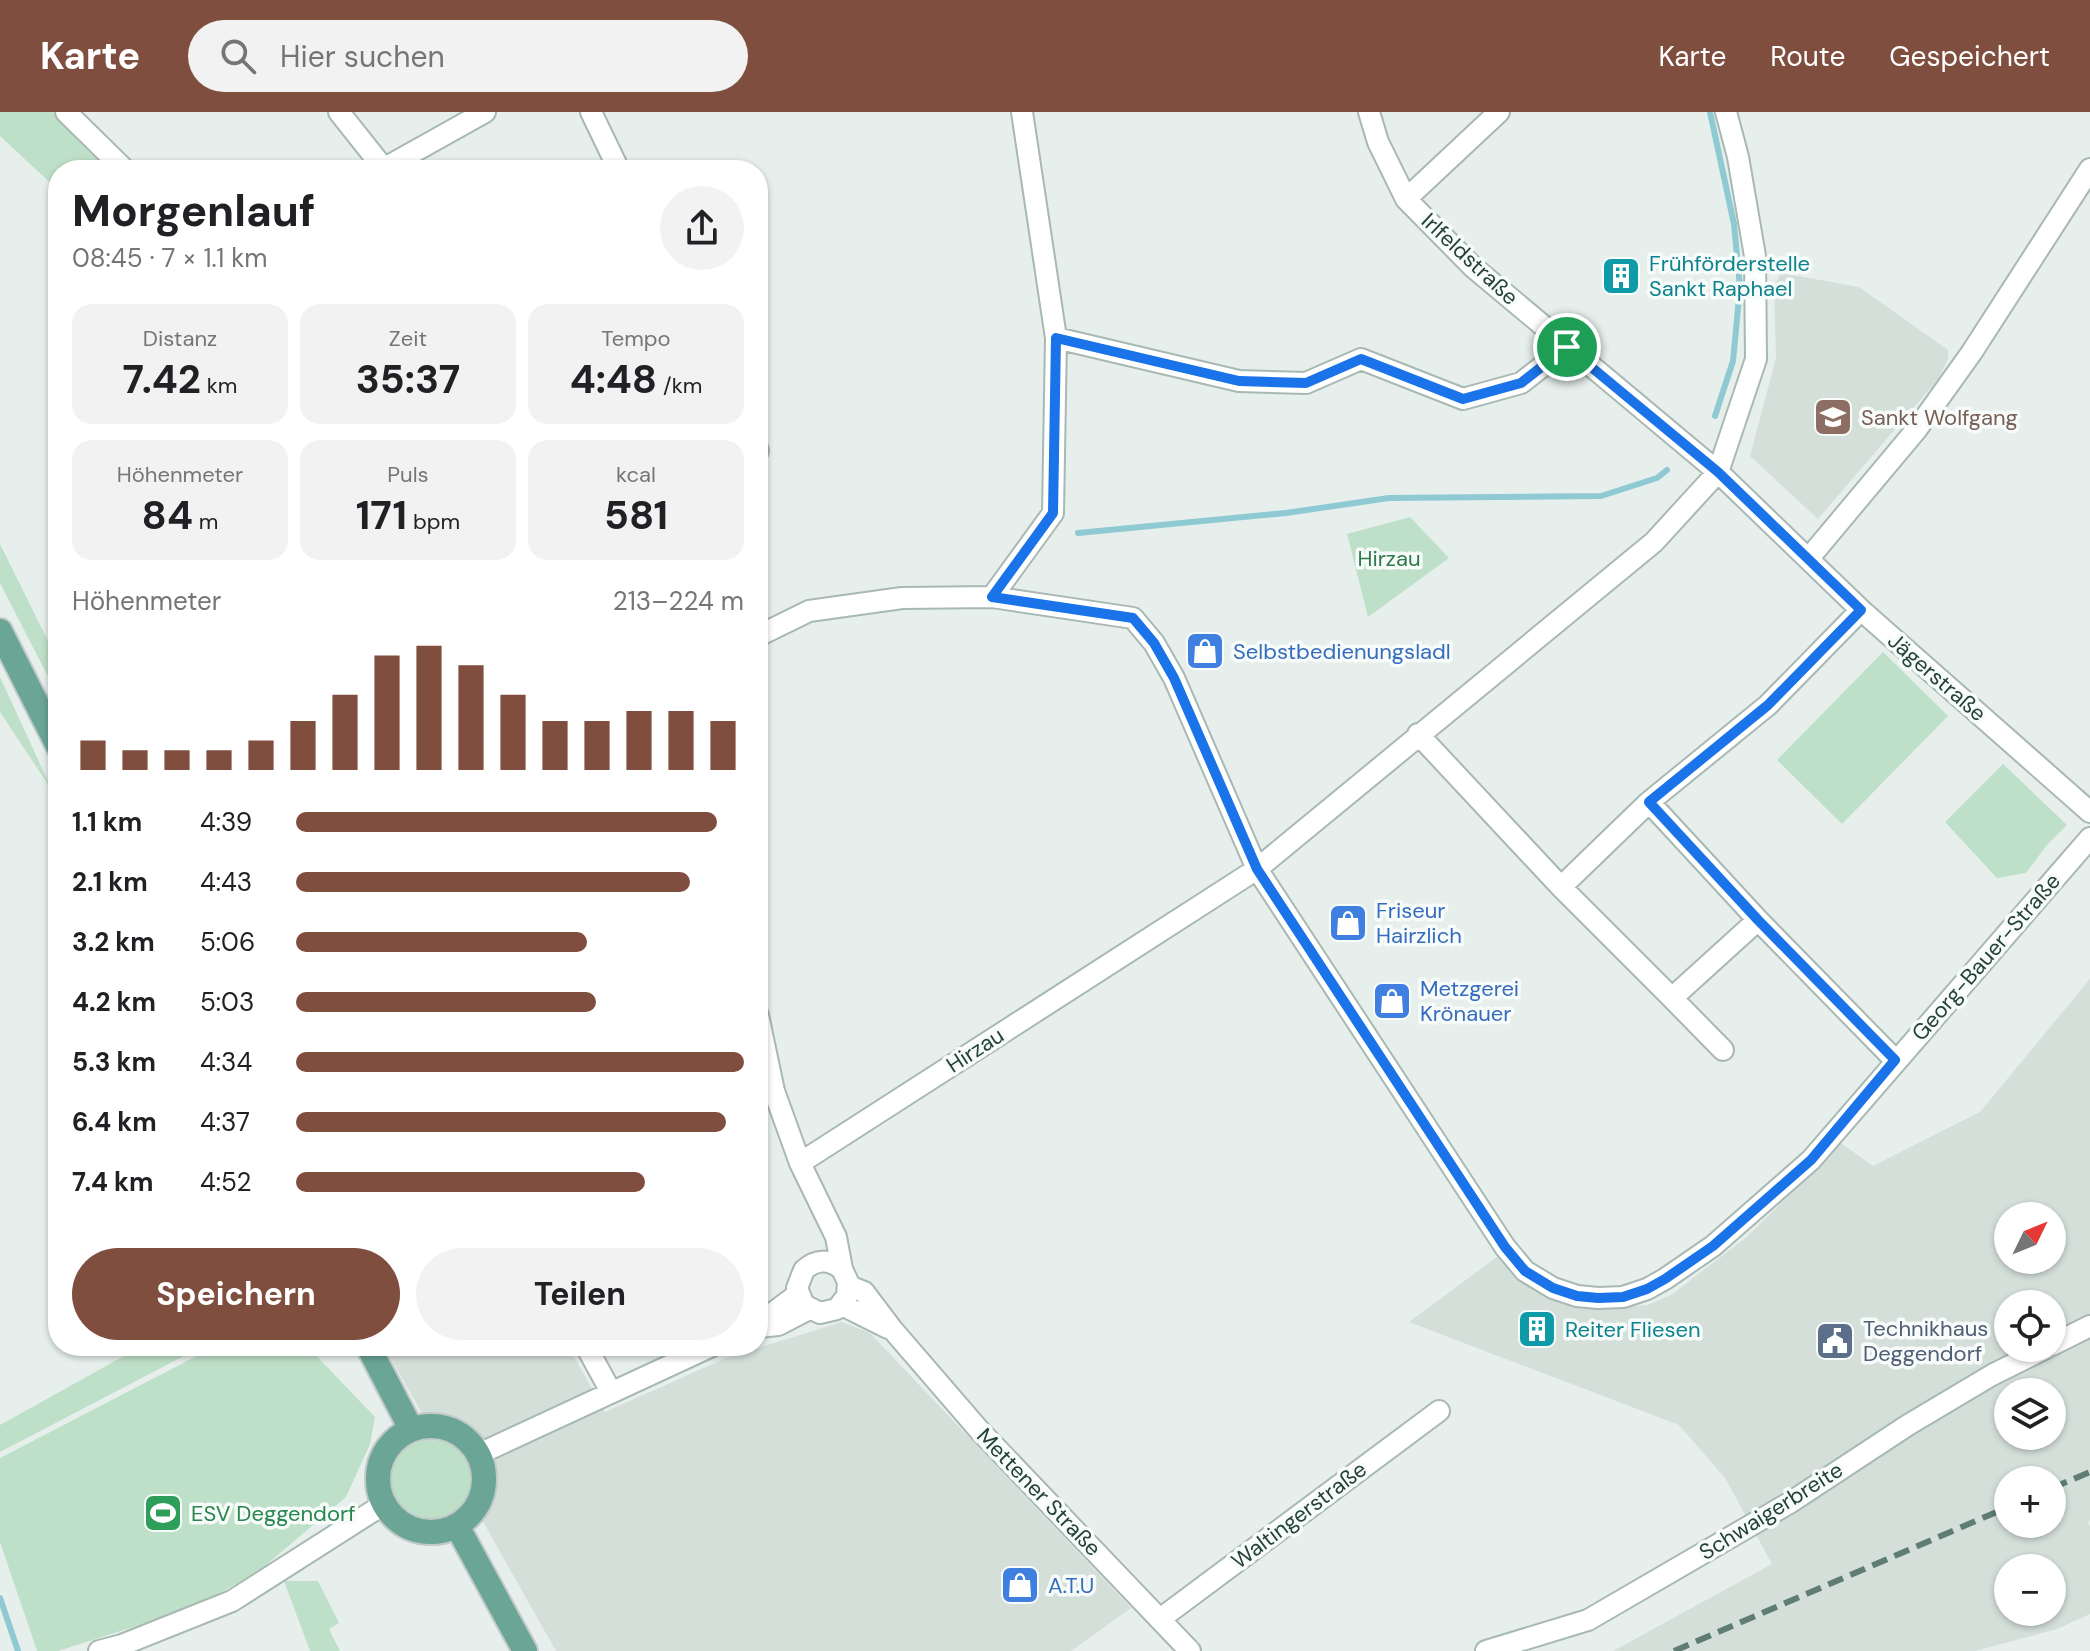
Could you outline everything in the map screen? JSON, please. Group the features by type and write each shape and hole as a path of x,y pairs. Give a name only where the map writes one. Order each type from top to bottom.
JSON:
{"main road":[{"path":"0,631 48,726"},
{"path":"373,1356 411,1429"},
{"path":"426,1426 447,1428 466,1438 479,1454 485,1475 483,1496 473,1514 457,1526 436,1533 415,1531 397,1520 384,1504 378,1484 380,1463 390,1445 411,1429 426,1426"},
{"path":"457,1526 525,1651"}],"street":[{"path":"66,112 115,160"},
{"path":"339,112 377,160"},
{"path":"400,160 485,112"},
{"path":"591,112 614,160"},
{"path":"992,597 1053,513 1056,338 1022,112"},
{"name":"Irlfeldstraße","path":"1369,112 1378,142 1406,199 1473,267 1718,472"},
{"path":"1406,199 1499,112"},
{"name":"Hirzau","path":"800,1163 1257,869 1654,542 1718,472 1756,359 1755,256 1738,157 1726,112"},
{"path":"1809,558 1917,429 1972,352 2090,169"},
{"path":"1056,338 1239,381 1306,383 1361,359 1463,399 1521,383 1567,347"},
{"name":"Jägerstraße","path":"1718,472 1861,610 2090,812"},
{"name":"Georg-Bauer-Straße","path":"768,631 809,611 902,598 992,597 1133,618 1154,643 1174,678 1257,869 1505,1247 1525,1271 1553,1288 1577,1296 1623,1297 1665,1279 1713,1246 1811,1160 2090,838"},
{"path":"1561,887 1649,802 1768,705 1861,610"},
{"path":"1418,734 1561,887 1723,1050"},
{"path":"1649,802 1758,920 1895,1060"},
{"path":"1672,998 1758,920"},
{"path":"768,1100 836,1237 844,1287 826,1313 804,1301 798,1281 804,1270 821,1261 829,1262 844,1287"},
{"path":"821,1261 823,1212"},
{"name":"Mettener Straße","path":"844,1287 864,1292 980,1431 1190,1651"},
{"path":"768,1320 804,1301"},
{"path":"2066,1338 2090,1326"},
{"path":"591,1356 611,1392"},
{"path":"479,1454 690,1356"},
{"name":"Schwaigerbreite","path":"1486,1651 1588,1620 1791,1502 1920,1417 2018,1362"},
{"name":"Waltingerstraße","path":"1160,1619 1439,1411"},
{"path":"99,1651 122,1645 232,1601 384,1504"}],"shaded area":[{"name":"Sankt Wolfgang","path":"1781,273 1859,287 1948,350 1948,359 1939,378 1818,519 1750,456 1776,358 1774,286"},
{"path":"2090,979 2090,1614 2066,1625 2066,1554 1994,1554 1994,1626 2064,1626 1975,1651 1613,1651 1772,1564 1725,1478 1679,1425 1409,1322 1501,1254 1526,1284 1583,1309 1648,1305 1671,1295 1748,1236 1841,1143 1873,1166 1980,1112"},
{"path":"842,1322 870,1333 1131,1608 1071,1651 556,1651 390,1356 574,1356 605,1412 726,1358 768,1356 768,1345"}],"green space":[{"path":"0,112 53,112 103,160 48,160 48,181 0,136"},
{"name":"Hirzau","path":"1410,517 1449,558 1368,617 1347,534"},
{"path":"0,544 48,641 48,677 0,583"},
{"path":"1883,652 1948,716 1842,824 1777,760"},
{"path":"0,677 48,784 0,712"},
{"path":"2003,764 2067,825 2026,873 1997,878 1945,822"},
{"path":"124,1356 184,1356 0,1452 0,1425"},
{"name":"ESV Deggendorf","path":"197,1356 317,1356 375,1417 370,1444 346,1497 259,1571 216,1595 155,1620 58,1651 37,1651 0,1542 0,1458"},
{"path":"431,1440 446,1443 459,1452 468,1465 471,1480 468,1495 459,1508 446,1517 431,1520 416,1517 403,1508 394,1495 391,1480 394,1465 403,1452 416,1443"},
{"path":"284,1581 318,1581 339,1623 329,1629 340,1651 310,1651"}],"waterway":[{"path":"1710,112 1734,224 1740,287 1733,361 1715,416"},
{"path":"1078,533 1286,513 1389,498 1601,496 1657,478 1667,470"},
{"path":"0,1598 18,1651"}],"railway":[{"path":"2066,1482 2090,1472"},
{"path":"1674,1651 1994,1513"}],"place":[{"name":"Frühförderstelle Sankt Raphael","path":"1621,276"},
{"name":"Sankt Wolfgang","path":"1833,417"},
{"name":"Selbstbedienungsladl","path":"1205,651"},
{"name":"Friseur Hairzlich","path":"1348,923"},
{"name":"Metzgerei Krönauer","path":"1392,1001"},
{"name":"Reiter Fliesen","path":"1537,1329"},
{"name":"Technikhaus Deggendorf","path":"1835,1341"},
{"name":"ESV Deggendorf","path":"163,1513"},
{"name":"A.T.U","path":"1020,1585"}],"route":[{"path":"1056,338 1239,381 1306,383 1361,359 1463,399 1521,383 1567,347 1718,472 1861,610 1768,705 1649,802 1758,920 1895,1060 1811,1160 1713,1246 1665,1279 1623,1297 1577,1296 1553,1288 1525,1271 1505,1247 1257,869 1174,678 1154,643 1133,618 992,597 1053,513 1056,338"}]}
